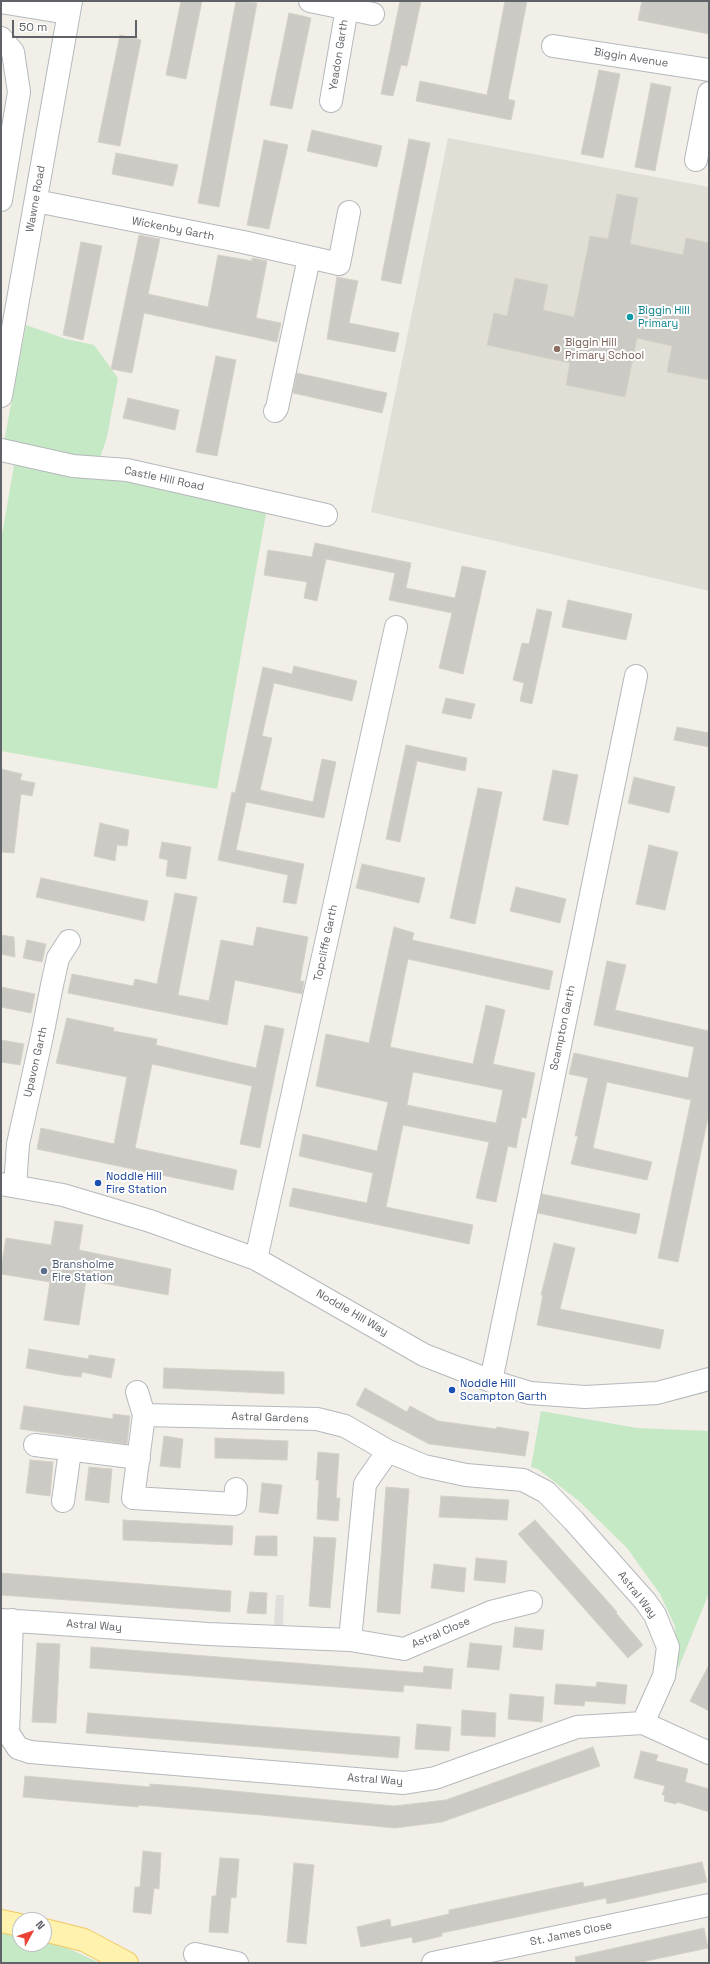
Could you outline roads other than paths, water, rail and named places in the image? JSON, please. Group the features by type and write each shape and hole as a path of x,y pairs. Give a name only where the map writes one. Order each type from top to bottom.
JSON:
{"main road":[{"path":"1,1921 12,1923"},
{"path":"52,1932 84,1940 127,1963"}],"street":[{"name":"Yeadon Garth","path":"310,1 338,5 373,14"},
{"path":"1,2 70,7"},
{"name":"Yeadon Garth","path":"331,101 338,5"},
{"name":"Wawne Road","path":"1,396 70,7"},
{"path":"1,38 13,52 19,92 1,200"},
{"name":"Biggin Avenue","path":"554,46 709,70"},
{"path":"702,150 709,93"},
{"name":"Wickenby Garth","path":"36,201 242,242 339,264 349,212"},
{"path":"275,411 277,408 309,258"},
{"name":"Castle Hill Road","path":"1,450 73,466 127,470 326,515"},
{"name":"Topcliffe Garth","path":"256,1259 396,627"},
{"name":"Scampton Garth","path":"491,1381 636,676"},
{"name":"Upavon Garth","path":"8,1185 58,958 69,941"},
{"name":"Noddle Hill Way","path":"8,1185 63,1195 150,1222 256,1259 424,1356 491,1381 530,1393 585,1397 657,1393 709,1379"},
{"path":"137,1392 144,1415 133,1498 235,1504 236,1489"},
{"name":"Astral Gardens","path":"144,1415 316,1419 344,1426 388,1451"},
{"path":"35,1445 70,1451 139,1458"},
{"path":"63,1501 70,1451"},
{"path":"350,1640 365,1484 388,1451"},
{"name":"Astral Way","path":"350,1640 208,1634 7,1620 8,1733 18,1748 30,1752 404,1783 435,1778 577,1727 643,1723 664,1676 668,1647 655,1615 645,1601 560,1506 546,1492 523,1480 466,1475 424,1466 388,1451"},
{"name":"Astral Close","path":"350,1640 404,1649 491,1612 534,1600"},
{"path":"643,1723 709,1753"},
{"name":"St. James Close","path":"433,1963 709,1905"},
{"path":"195,1954 235,1963"}],"place":[{"name":"Biggin Hill Primary","path":"630,317"},
{"name":"Biggin Hill Primary School","path":"557,349"},
{"name":"Noddle Hill Fire Station","path":"98,1183"},
{"name":"Bransholme Fire Station","path":"44,1271"},
{"name":"Noddle Hill Scampton Garth","path":"452,1390"}]}
